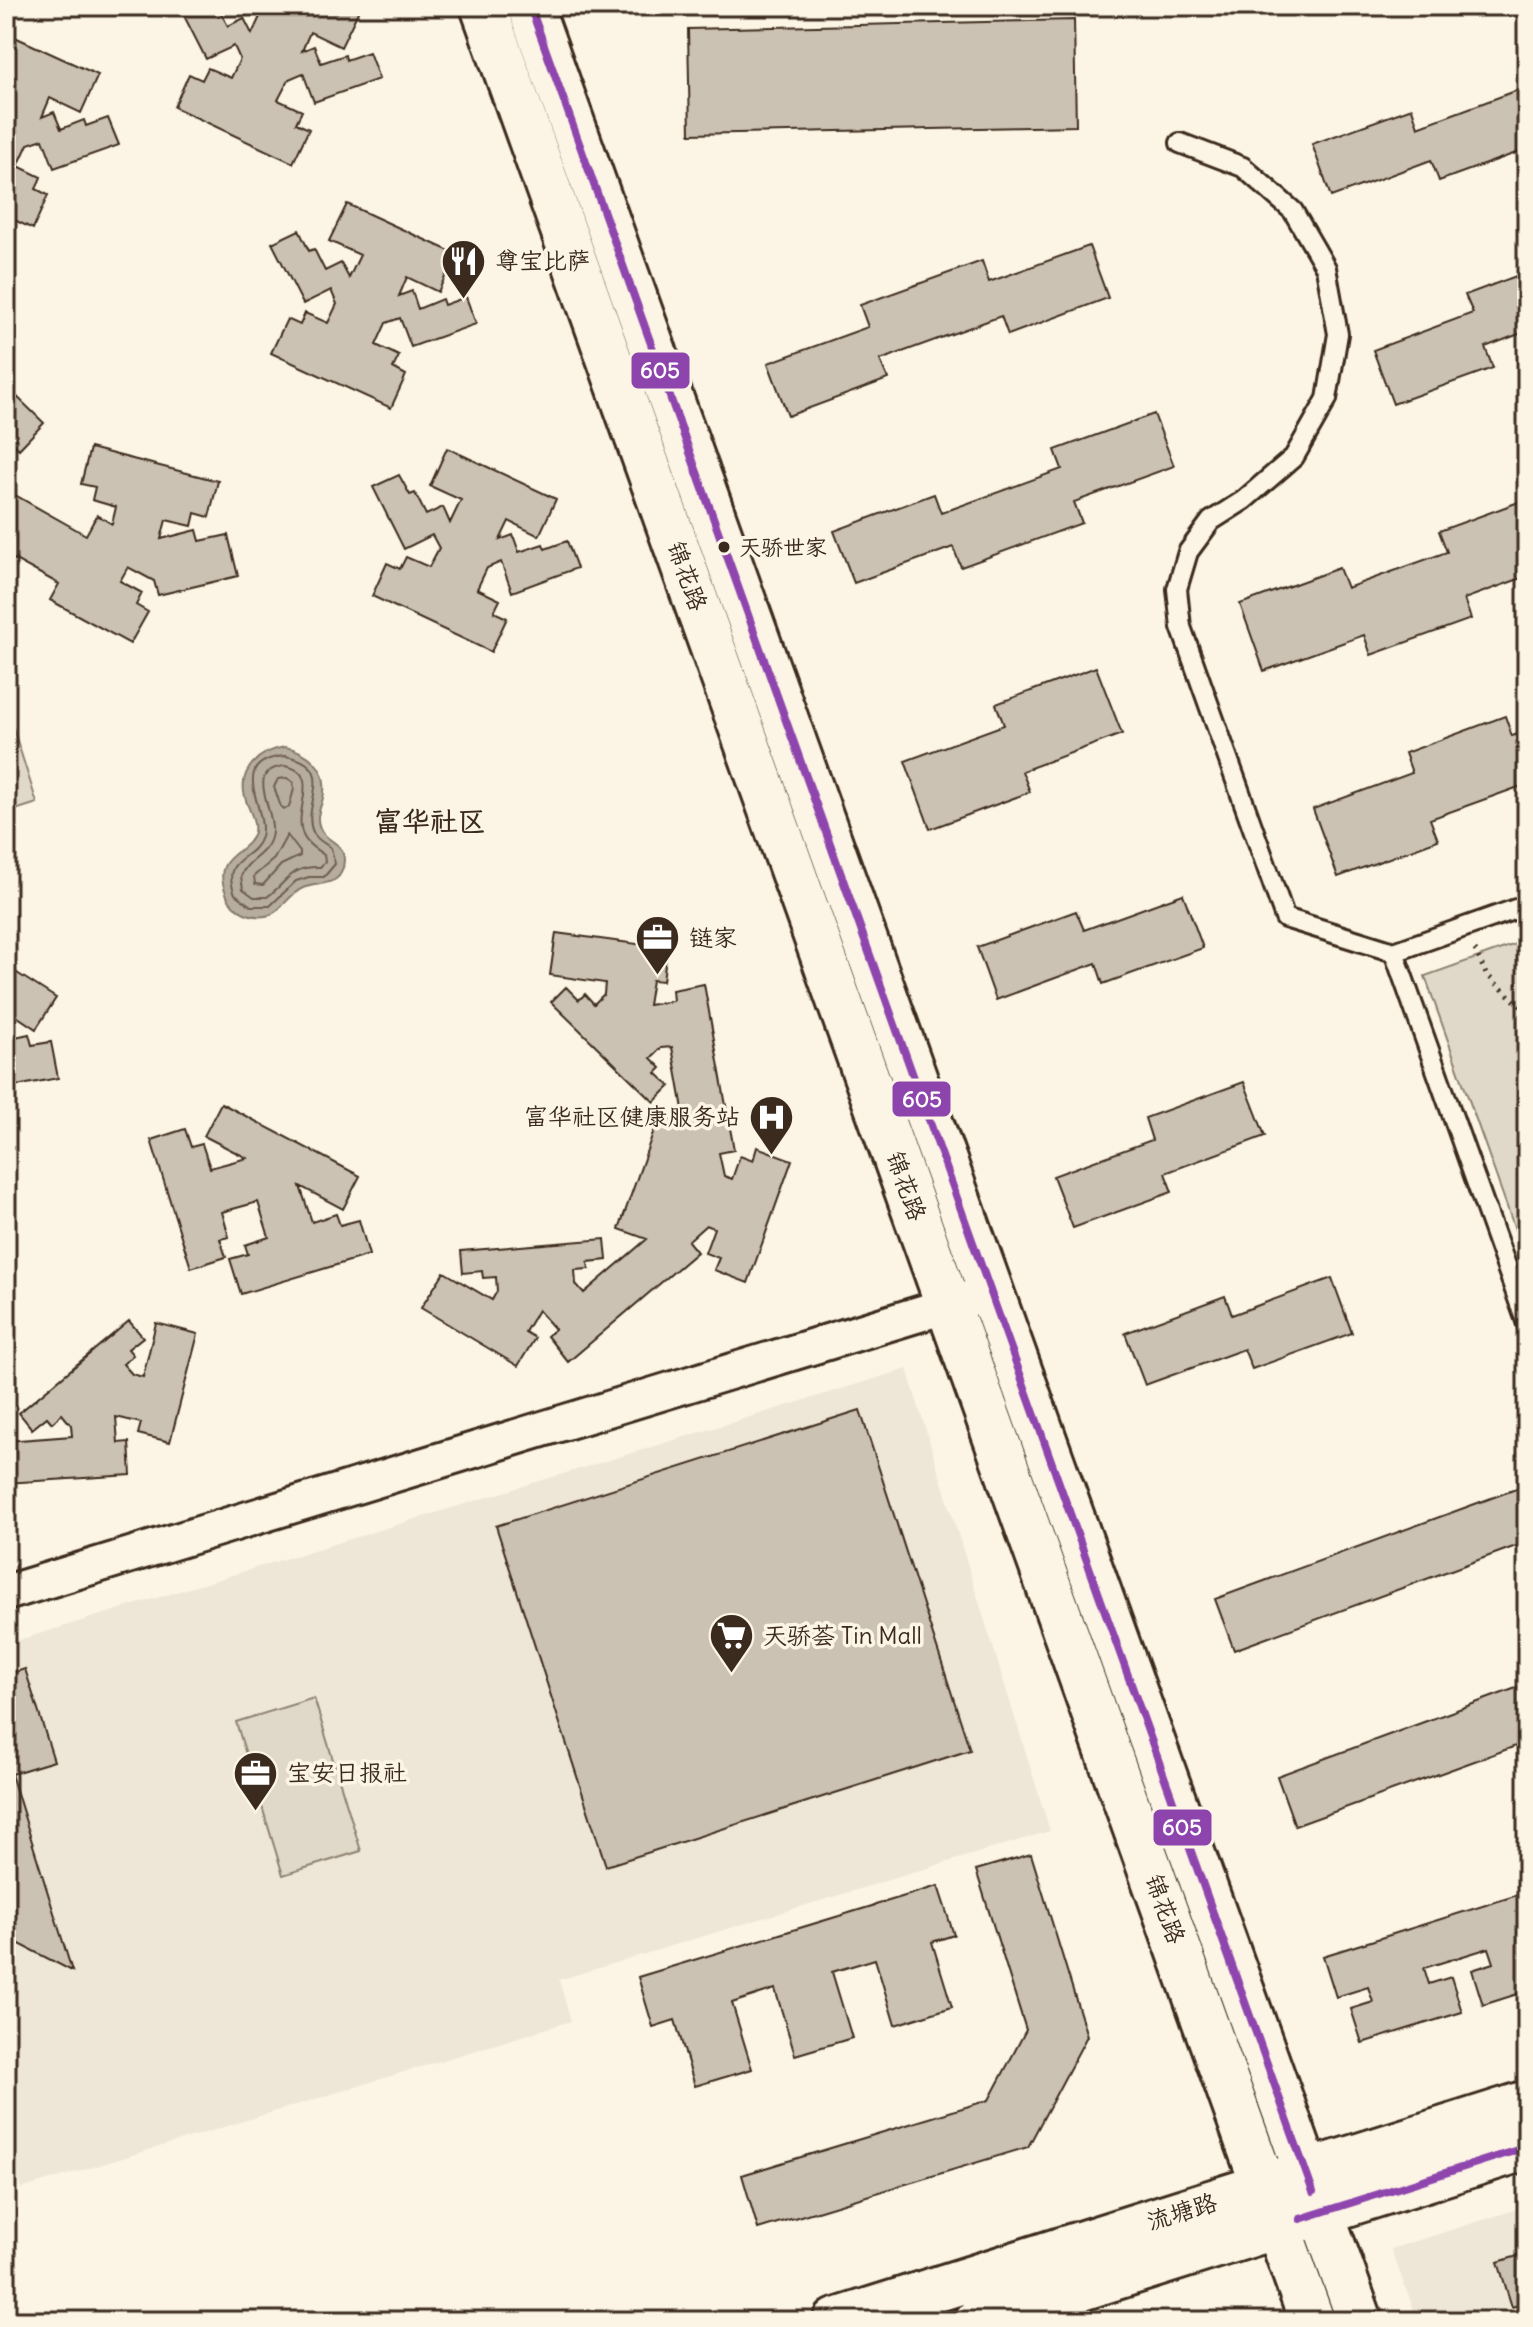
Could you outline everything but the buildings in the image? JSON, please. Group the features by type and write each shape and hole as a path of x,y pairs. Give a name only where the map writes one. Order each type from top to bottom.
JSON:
{"street":[{"name":"锦花路","path":"483,6 1312,2321"},
{"name":"锦花路","path":"530,6 1360,2321"},
{"path":"6,1593 991,1292"},
{"name":"流塘路","path":"977,2321 1279,2226 1314,2192 1527,2103"},
{"name":"流塘路","path":"836,2321 1264,2186 1314,2192 1527,2147"}],"lane":[{"path":"1180,143 1243,167 1293,211 1326,268 1338,334 1327,399 1294,457 1244,500 1211,521 1188,552 1177,589 1181,627 1285,918 1394,952 1527,905"},
{"path":"1394,952 1527,1324"}],"path":[{"path":"1464,928 1486,974 1527,1012"}],"shaded area":[{"path":"6,706 37,803 6,813"},
{"path":"1527,940 1527,1263 1425,976"},
{"path":"907,1369 1050,1831 559,1980 571,2021 21,2189 6,2139 6,1644"},
{"path":"314,1698 361,1851 283,1875 236,1722"},
{"path":"1527,2206 1527,2321 1418,2321 1391,2249"}],"water":[{"path":"285,747 308,756 319,768 324,792 318,823 322,833 341,849 343,869 335,880 296,892 274,913 267,916 247,914 227,897 222,880 223,870 232,856 251,840 254,832 244,787 248,770 259,757"}],"transit line":[{"name":"605","path":"530,6 1313,2192"},
{"name":"605","path":"1300,2219 1527,2147"}],"place":[{"name":"尊宝比萨","path":"464,300"},
{"name":"天骄世家","path":"724,547"},
{"name":"链家","path":"658,977"},
{"name":"富华社区健康服务站","path":"771,1156"},
{"name":"天骄荟 Tin Mall","path":"732,1675"},
{"name":"宝安日报社","path":"256,1812"}],"district":[{"name":"富华社区","path":"430,821"}]}
